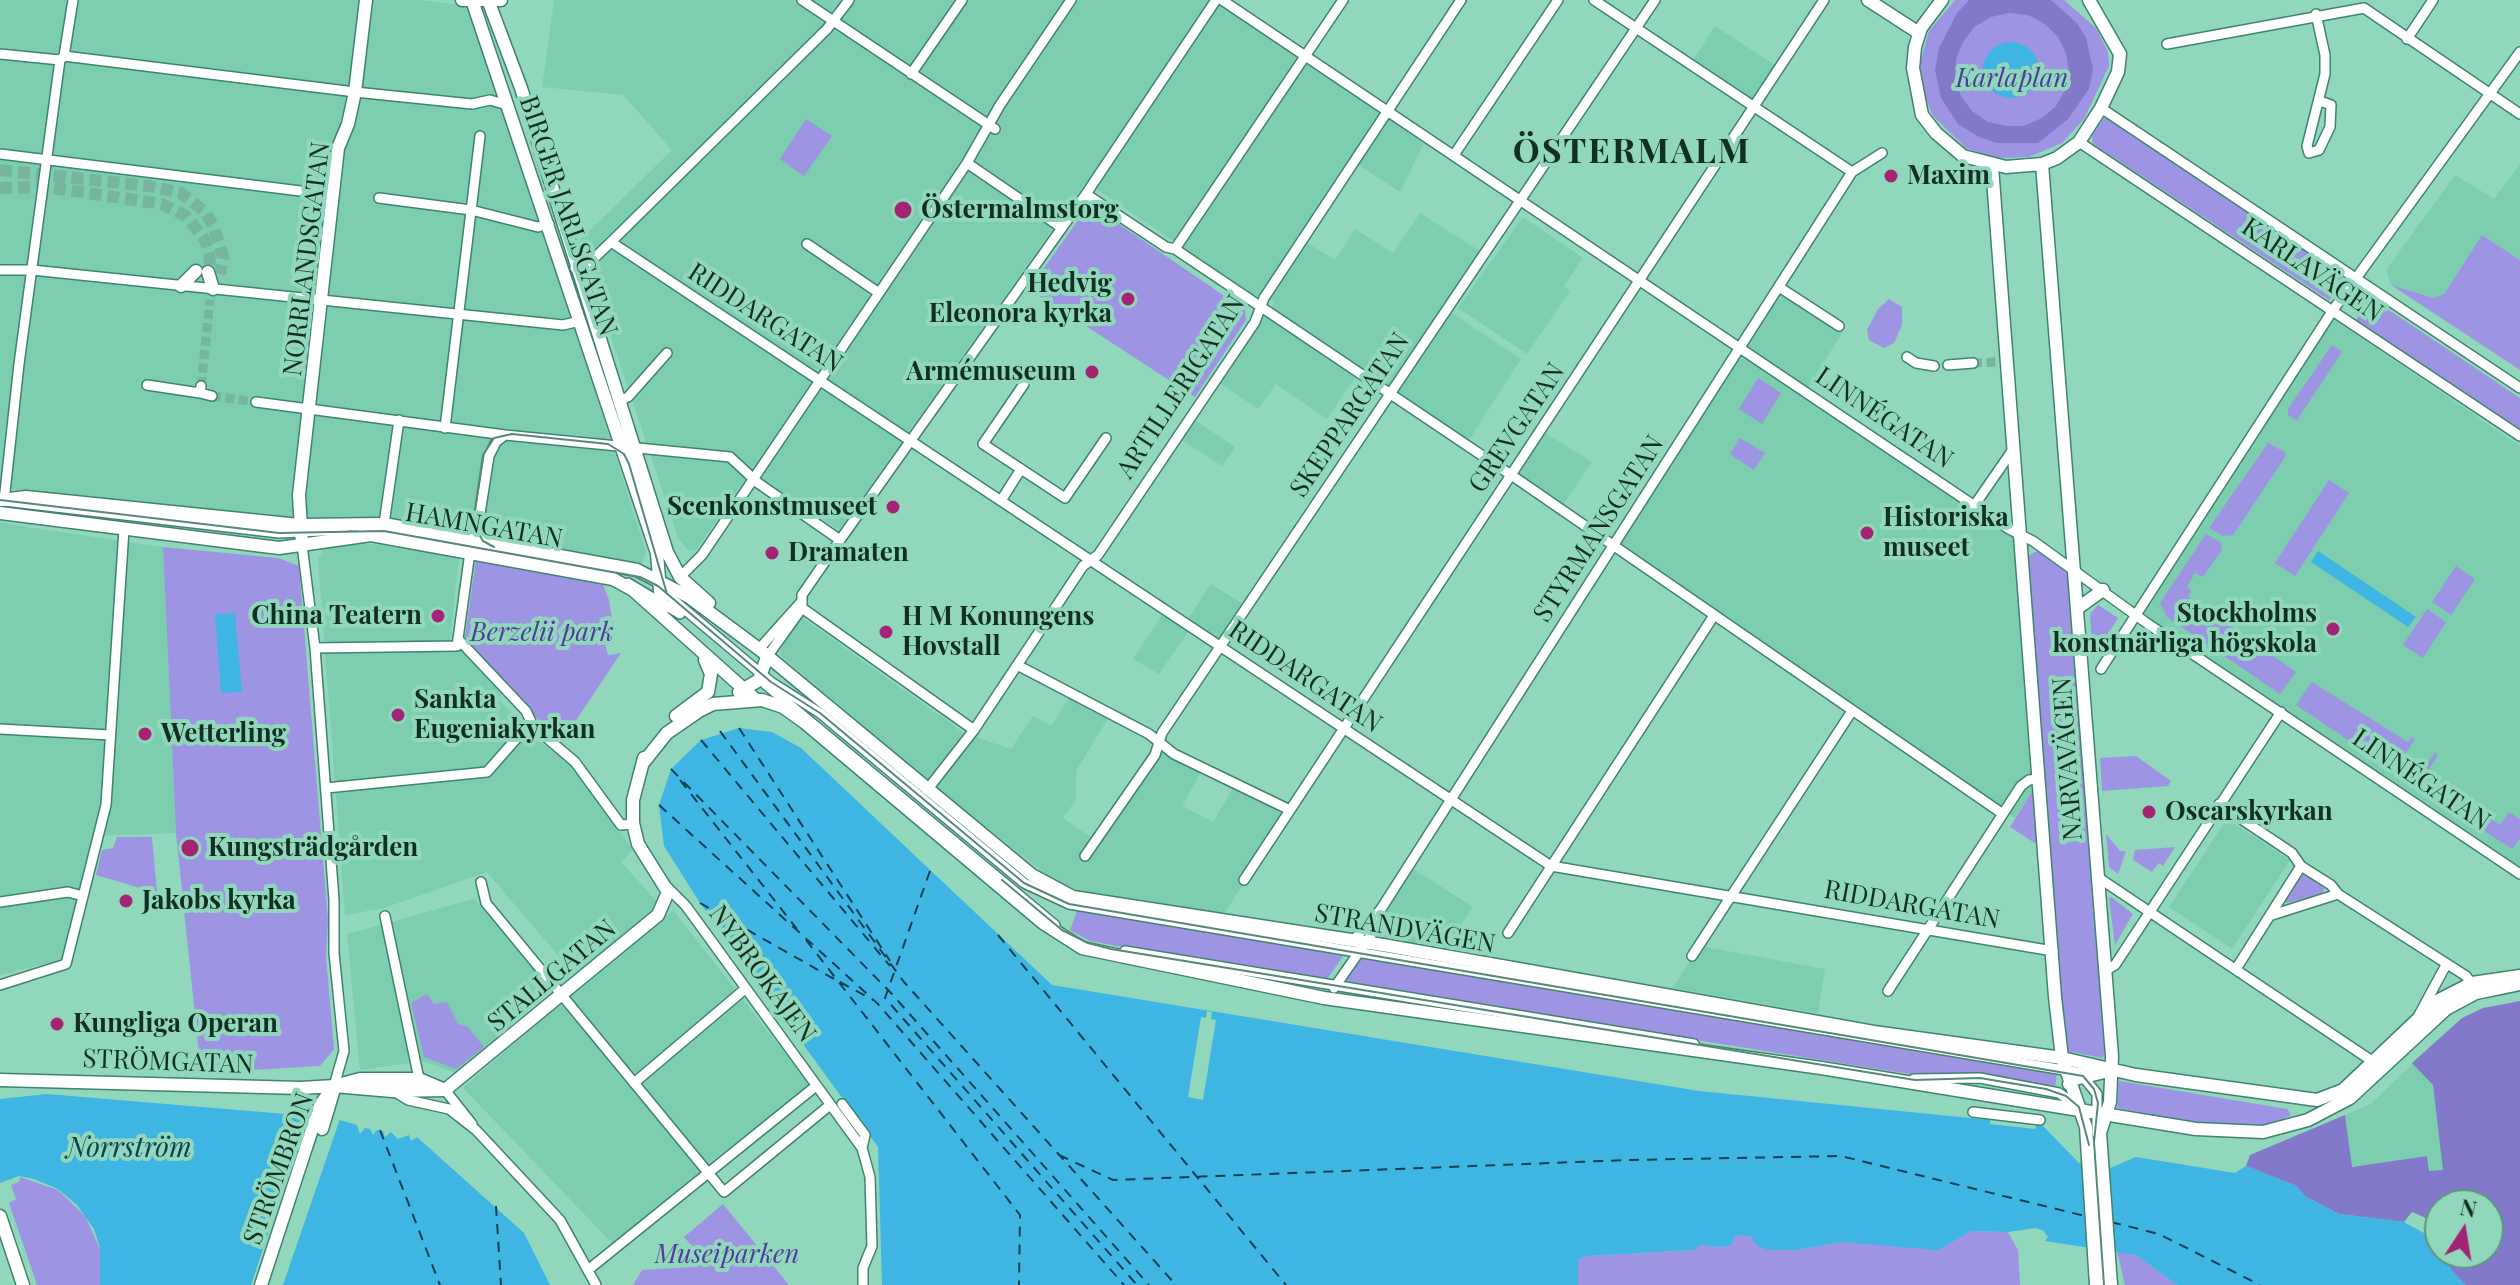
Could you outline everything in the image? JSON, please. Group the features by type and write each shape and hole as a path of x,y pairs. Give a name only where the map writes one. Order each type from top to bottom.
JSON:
{"street":[{"path":"0,528 32,270 73,0"},
{"name":"NORRLANDSGATAN","path":"300,536 299,495 338,148 348,124 355,92 366,0"},
{"path":"802,0 993,128"},
{"path":"575,268 588,264 611,242 833,21 849,0"},
{"path":"911,74 962,0"},
{"path":"763,653 680,577 693,568 993,128 1000,105 1071,0"},
{"path":"761,677 763,653 802,605 802,595 1086,194 1216,0"},
{"name":"LINNÉGATAN","path":"1222,0 1974,506 2075,570 2520,874"},
{"path":"1175,249 1343,0"},
{"name":"ARTILLERIGATAN","path":"927,790 1019,666 1083,566 1091,561 1251,327 1260,308 1461,0"},
{"path":"1454,155 1558,0"},
{"path":"1594,0 1852,172 1882,153"},
{"name":"SKEPPARGATAN","path":"1085,856 1155,755 1158,740 1655,0"},
{"name":"GREVGATAN","path":"1244,880 1824,0"},
{"path":"1868,0 1919,33"},
{"path":"1942,0 1919,33 1913,68 1922,115 1948,146 1992,166 2042,164 2079,142 2101,108 2118,72 2120,54 2089,0"},
{"path":"2407,39 2433,0"},
{"name":"BIRGER JARLSGATAN","path":"480,1 507,105 580,321 629,446"},
{"name":"BIRGER JARLSGATAN","path":"480,1 521,88 619,401 651,533 661,598"},
{"name":"BIRGER JARLSGATAN","path":"480,1 513,90 629,446 667,552 680,577"},
{"path":"2167,44 2364,4 2407,39 2520,114"},
{"path":"2316,14 2325,55 2320,101 2307,146 2309,153 2319,150 2330,127 2331,105 2320,101"},
{"path":"2101,669 2333,310 2520,52"},
{"path":"0,54 62,58 472,104 490,100 507,105"},
{"name":"KARLAVÄGEN","path":"2101,108 2520,388"},
{"path":"445,427 480,136"},
{"name":"KARLAVÄGEN","path":"2079,142 2520,436"},
{"path":"0,154 333,195"},
{"path":"967,163 1062,228"},
{"name":"NARVAVÄGEN","path":"2042,164 2113,1070 2095,1161"},
{"name":"NARVAVÄGEN","path":"1992,166 2001,361 2014,448 2053,951 2072,1072 2095,1161"},
{"name":"STYRMANSGATAN","path":"1335,987 1359,946 1378,924 1381,909 1852,172"},
{"path":"1086,194 1166,247 1175,249 1614,545 1713,617 2003,814"},
{"path":"379,198 471,210 538,227 549,224"},
{"name":"RIDDARGATAN","path":"611,242 1551,866 2053,951"},
{"path":"807,244 879,293"},
{"path":"0,270 32,270 181,286 212,295 322,301 563,325 580,321"},
{"path":"181,286 208,272 212,295"},
{"path":"1779,287 1839,326"},
{"path":"619,401 628,397 667,353"},
{"path":"1907,357 1916,363 1934,366"},
{"path":"1948,365 1973,363"},
{"path":"1024,384 983,444 1065,498 1106,438"},
{"path":"147,385 201,389 212,396"},
{"path":"256,402 505,435 730,457 753,479 840,540"},
{"path":"384,524 399,420"},
{"path":"483,541 479,520 489,456 496,442 505,435"},
{"path":"1974,506 2014,448"},
{"path":"1002,499 1021,469"},
{"name":"HAMNGATAN","path":"1,507 26,497 324,540 371,535 613,579 633,590 661,598"},
{"name":"HAMNGATAN","path":"1,507 124,529 270,547 322,525 384,524 483,541 493,547 637,570 661,598"},
{"path":"0,985 66,964 106,805 124,529"},
{"name":"HAMNGATAN","path":"300,536 358,529 462,542 629,574 761,677"},
{"path":"637,570 650,560 651,533"},
{"path":"300,536 315,648 334,953 344,1051 334,1086"},
{"path":"458,642 470,552"},
{"path":"2078,608 2103,590"},
{"path":"661,598 689,597 763,653"},
{"path":"315,648 458,642 526,711 531,722 575,762 621,825 633,824 633,800 647,749 664,726 707,695 711,674 703,656 661,598"},
{"path":"661,598 761,677"},
{"path":"802,605 974,730"},
{"path":"1508,933 1713,617"},
{"name":"STRANDVÄGEN","path":"763,653 1032,875 1062,893 1874,1032 2072,1072 2098,1075 2113,1070"},
{"path":"703,656 755,699"},
{"path":"1019,666 1158,740 1174,754 1290,810"},
{"path":"643,763 676,726 761,677"},
{"name":"STRANDVÄGEN","path":"761,677 820,713 1024,883 1049,897 1069,904 1359,946"},
{"name":"STRANDVÄGEN","path":"761,677 1053,924 1075,937 1111,949 1915,1080 1980,1078 2059,1093 2079,1107"},
{"path":"713,704 755,699"},
{"name":"STRANDVÄGEN","path":"755,699 783,707 804,722 1059,935 1082,948 1107,955 1326,991 1335,987"},
{"path":"1692,956 1852,711"},
{"path":"2106,970 2115,965 2281,712"},
{"path":"326,788 487,772 531,722"},
{"path":"0,729 110,735"},
{"path":"1888,991 2021,786 2029,780 2039,779"},
{"path":"2219,804 2292,853 2301,866 2331,885 2338,894 2446,965 2474,988"},
{"name":"NYBROKAJEN","path":"633,824 638,844 664,884 686,906 862,1148 870,1177 872,1246 863,1268 863,1285"},
{"path":"2236,969 2301,866"},
{"path":"2099,878 2377,1065"},
{"path":"481,882 486,903 724,1192 830,1105"},
{"name":"STALLGATAN","path":"445,1090 562,997 658,915 668,892 664,884"},
{"path":"0,902 68,892 83,896"},
{"path":"2272,915 2338,894"},
{"path":"385,916 419,1079"},
{"name":"STRANDVÄGEN","path":"2417,1018 2446,965"},
{"name":"STRANDVÄGEN","path":"1232,976 1324,998 1444,1012 2079,1107 2235,1134 2293,1125 2350,1098 2417,1018 2437,1001 2520,976"},
{"name":"STRANDVÄGEN","path":"2072,1072 2113,1070 2284,1098 2330,1097 2377,1065 2474,988 2520,984"},
{"path":"634,1083 745,989"},
{"path":"2072,1072 2097,1094 2103,1111"},
{"path":"334,1086 360,1079 419,1079 445,1090 476,1130 560,1220 596,1285"},
{"name":"STRÖMGATAN","path":"0,1080 334,1086"},
{"path":"334,1086 392,1091 445,1090"},
{"name":"STRÖMBRON","path":"261,1285 334,1086"},
{"path":"588,1270 816,1086"},
{"path":"392,1091 408,1100 445,1106 476,1130"},
{"path":"2284,1098 2296,1108 2293,1125"},
{"name":"NYBROKAJEN","path":"842,1104 865,1135 862,1148"},
{"path":"1973,1112 2040,1120"},
{"name":"STRÖMBRON","path":"269,1285 322,1117"},
{"path":"2095,1161 2102,1249 2100,1285"},
{"path":"0,1216 23,1285"},
{"path":"2102,1249 2111,1285"}],"shaded area":[{"path":"0,0 420,0 462,5 468,10 513,134 646,552 642,563 637,565 496,542 467,533 377,519 304,520 0,488"},
{"path":"554,0 1212,0 1424,143 1400,192 1353,161 1301,239 1335,260 1355,229 1393,253 1420,213 1483,253 1447,310 1521,359 1465,446 1356,376 1327,419 1276,384 1258,409 1215,380 1275,302 1254,295 1086,182 839,530 750,472 696,550 689,551 678,538 579,241 672,150 623,95 542,87"},
{"path":"1969,0 2051,0 2077,23 2086,38 2093,69 2089,89 2068,119 2038,143 1997,143 1979,137 1958,124 1941,98 1935,70 1939,48 1957,13","holes":["2009,13 2028,15 2045,24 2058,37 2066,53 2069,72 2065,90 2056,106 2042,118 2024,126 1988,122 1972,111 1961,96 1955,78 1956,59 1974,27 1991,17"]},
{"path":"1715,26 1778,67 1751,107 1690,65"},
{"path":"2520,164 2520,260 2482,235 2444,294 2433,298 2391,285 2386,270 2455,175 2494,199"},
{"path":"1523,217 1583,258 1564,286 1570,291 1527,354 1458,308"},
{"path":"1780,288 1844,330 1805,392 2012,529 2036,785 2015,818 1614,548"},
{"path":"2330,317 2520,446 2520,876 2134,616"},
{"path":"1190,417 1235,447 1222,466 1177,437"},
{"path":"1542,431 1592,462 1561,508 1511,476"},
{"path":"0,523 163,547 176,833 94,836 63,959 0,975"},
{"path":"364,543 459,557 450,639 481,666 502,694 498,699 522,723 520,727 574,767 633,850 621,862 659,904 578,979 487,872 384,908 345,915 318,558 327,545"},
{"path":"1211,584 1246,606 1219,647 1191,628 1159,674 1133,659 1165,611 1185,624"},
{"path":"801,617 964,733 1011,749 1033,716 1051,726 1071,695 1110,715 1076,771 1076,800 1063,818 1095,840 1160,743 1202,770 1182,806 1213,822 1235,785 1290,811 1224,914 1073,890 1052,879 945,794 780,655 782,644"},
{"path":"2227,819 2290,860 2232,949 2169,907"},
{"path":"1404,863 1473,907 1443,951 1357,935"},
{"path":"474,899 552,992 456,1073 423,1061 360,1070 347,934"},
{"path":"673,910 810,1085 706,1166 568,997"},
{"path":"1700,946 1825,969 1818,1013 1673,988"},
{"path":"2520,1001 2520,1285 2466,1285 2451,1269 2504,1269 2504,1189 2424,1189 2424,1217 2412,1212 2404,1222 2339,1214 2306,1197 2296,1186 2246,1166 2250,1155 2345,1115 2352,1167 2427,1156 2429,1171 2443,1170 2433,1085 2412,1063 2462,1018 2483,1008"},
{"path":"560,1003 703,1169 613,1244 463,1088"},
{"path":"2435,1042 2433,1085 2444,1170 2429,1172 2427,1156 2351,1167 2345,1115 2371,1104"}],"green space":[{"name":"Karlaplan","path":"1955,0 2064,0 2096,28 2108,52 2109,66 2084,119 2062,143 2029,157 1997,158 1966,148 1933,116 1924,95 1920,63 1929,31"},
{"path":"2109,118 2342,275 2343,279 2329,300 2093,144 2092,136 2103,119"},
{"path":"806,119 832,136 804,176 780,159"},
{"path":"1094,207 1245,310 1246,320 1195,397 1029,289 1086,209"},
{"path":"2482,235 2520,260 2520,370 2391,285 2433,298 2444,294"},
{"path":"2371,298 2520,398 2520,431 2356,320"},
{"path":"1889,299 1902,307 1902,325 1894,343 1884,348 1869,340 1867,330 1878,309"},
{"path":"2332,345 2342,352 2297,420 2288,416 2288,409"},
{"path":"1758,378 1781,393 1762,424 1739,409"},
{"path":"1740,438 1765,453 1754,470 1730,454"},
{"path":"2268,443 2286,453 2285,457 2233,535 2223,536 2209,528"},
{"path":"2329,480 2349,493 2295,576 2275,563"},
{"path":"2206,534 2220,542 2222,550 2203,577 2195,573 2187,587 2191,591 2188,597 2296,672 2280,694 2167,617 2160,603"},
{"name":"Kungsträdgården","path":"163,547 278,558 299,566 328,920 326,957 334,1049 320,1066 201,1073 176,833"},
{"path":"2039,550 2069,574 2106,1045 2103,1058 2066,1051 2028,556"},
{"name":"Berzelii park","path":"476,559 602,582 609,600 614,631 602,634 608,655 621,653 561,743 537,718 532,718 465,637"},
{"path":"2456,566 2475,579 2451,615 2432,602"},
{"path":"2098,605 2118,618 2093,658 2090,614"},
{"path":"2427,609 2446,622 2423,658 2403,645"},
{"path":"2312,682 2408,742 2412,737 2415,739 2394,771 2296,705"},
{"path":"2435,752 2438,755 2421,781 2475,818 2480,812 2500,825 2509,812 2520,819 2520,838 2512,849 2413,785"},
{"path":"2136,756 2171,781 2168,786 2102,791 2100,758"},
{"path":"2036,785 2041,847 2010,827"},
{"path":"2106,834 2120,851 2126,851 2118,874 2109,867"},
{"path":"117,837 152,837 157,893 96,875 102,850 113,848"},
{"path":"2175,847 2163,866 2159,863 2152,872 2133,860 2135,850"},
{"path":"2304,873 2325,887 2322,894 2287,903 2284,900"},
{"path":"2109,898 2133,914 2115,945"},
{"path":"1077,911 1343,956 1327,979 1253,971 1090,941 1070,930"},
{"path":"1361,957 2057,1072 2055,1088 1922,1076 1345,984"},
{"path":"427,994 434,1004 447,1002 458,1024 468,1027 484,1047 456,1069 424,1057 411,1003"},
{"path":"2119,1081 2287,1109 2291,1115 2265,1129 2220,1127 2117,1108"},
{"path":"20,1177 58,1190 85,1216 100,1249 100,1285 37,1285 9,1203 16,1199 11,1185 19,1182"},
{"name":"Museiparken","path":"723,1204 789,1285 633,1285 642,1270 693,1267 697,1252 684,1237"},
{"path":"1971,1231 2008,1232 2018,1250 2020,1285 1578,1285 1578,1260 1586,1256 1693,1250 1700,1245 1725,1247 1736,1235 1750,1235 1758,1245 1796,1250 1842,1242 1956,1239"},
{"path":"2117,1251 2136,1255 2177,1285 2125,1285"}],"water":[{"path":"2011,42 2030,51 2039,70 2030,89 2011,98 1992,89 1983,70 1992,51"},
{"path":"2318,551 2416,617 2408,627 2311,562"},
{"path":"235,613 242,692 221,693 215,614"},
{"path":"739,728 772,732 801,748 1052,985 1699,1091 1990,1120 1990,1124 2035,1129 2036,1125 2043,1126 2079,1163 2110,1168 2136,1157 2235,1173 2246,1166 2296,1186 2306,1197 2339,1214 2404,1222 2424,1233 2424,1269 2451,1269 2466,1285 2177,1285 2136,1255 2045,1241 2048,1237 2044,1231 2036,1228 2008,1232 1971,1231 1938,1250 1842,1242 1796,1250 1768,1250 1758,1246 1750,1236 1736,1235 1731,1245 1725,1247 1700,1245 1694,1250 1586,1256 1578,1260 1578,1285 882,1285 878,1147 700,903 664,846 659,805 671,769 701,740"},
{"name":"Norrström","path":"47,1094 333,1118 357,1125 360,1134 365,1128 370,1129 373,1135 377,1130 383,1131 385,1137 391,1132 398,1139 409,1135 411,1141 417,1137 524,1233 550,1285 100,1285 100,1248 94,1229 77,1205 58,1189 34,1179 19,1176 0,1183 0,1099"}],"pier":[{"path":"1207,1011 1212,1012 1211,1019 1216,1020 1203,1100 1188,1097 1201,1017 1206,1018"},
{"path":"307,1117 340,1119 283,1285 251,1285"}],"ferry route":[{"path":"739,728 890,961"},
{"path":"720,731 904,982 1176,1285"},
{"path":"701,740 890,966"},
{"path":"671,769 891,993 1149,1285"},
{"path":"680,780 797,929"},
{"path":"659,805 877,1003 1124,1285"},
{"path":"930,871 885,998 1137,1285"},
{"path":"700,903 834,979"},
{"path":"998,935 1286,1285"},
{"path":"806,940 1020,1215 1019,1285"},
{"path":"840,982 873,1000"},
{"path":"380,1130 440,1285"},
{"path":"1059,1155 1113,1180 1628,1160 1841,1156 2085,1216"},
{"path":"496,1206 501,1285"},
{"path":"2111,1222 2159,1234 2260,1285"}],"tunnel":[{"path":"0,170 149,186 181,193 205,212 213,225 223,256 220,274"},
{"path":"0,188 47,187 162,204 186,216 205,240 210,258 208,272"},
{"path":"201,386 210,300"},
{"path":"1973,363 1997,362"},
{"path":"212,396 256,402"}],"tram line":[{"path":"494,547 483,541 473,524 483,455 494,438 512,434 608,444 624,454 629,464 667,594"},
{"path":"0,500 279,533 384,531 640,577 658,586 771,682 820,713 1024,883 1069,904 2083,1076 2094,1089 2098,1103 2094,1142 2104,1285"},
{"path":"1002,880 1062,930 1088,943 1111,949 1915,1080 1980,1078 2046,1089 2066,1096 2079,1107 2089,1145"}],"place":[{"name":"Maxim","path":"1891,176"},
{"name":"Östermalmstorg","path":"903,210"},
{"name":"Hedvig Eleonora kyrka","path":"1128,299"},
{"name":"Armémuseum","path":"1092,372"},
{"name":"Scenkonstmuseet","path":"893,507"},
{"name":"Historiska museet","path":"1867,533"},
{"name":"Dramaten","path":"772,553"},
{"name":"China Teatern","path":"438,616"},
{"name":"Stockholms konstnärliga högskola","path":"2333,629"},
{"name":"H M Konungens Hovstall","path":"886,632"},
{"name":"Sankta Eugeniakyrkan","path":"398,715"},
{"name":"Wetterling","path":"145,734"},
{"name":"Oscarskyrkan","path":"2149,812"},
{"name":"Kungsträdgården","path":"190,848"},
{"name":"Jakobs kyrka","path":"126,901"},
{"name":"Kungliga Operan","path":"57,1024"}],"district":[{"name":"ÖSTERMALM","path":"1632,152"}]}
